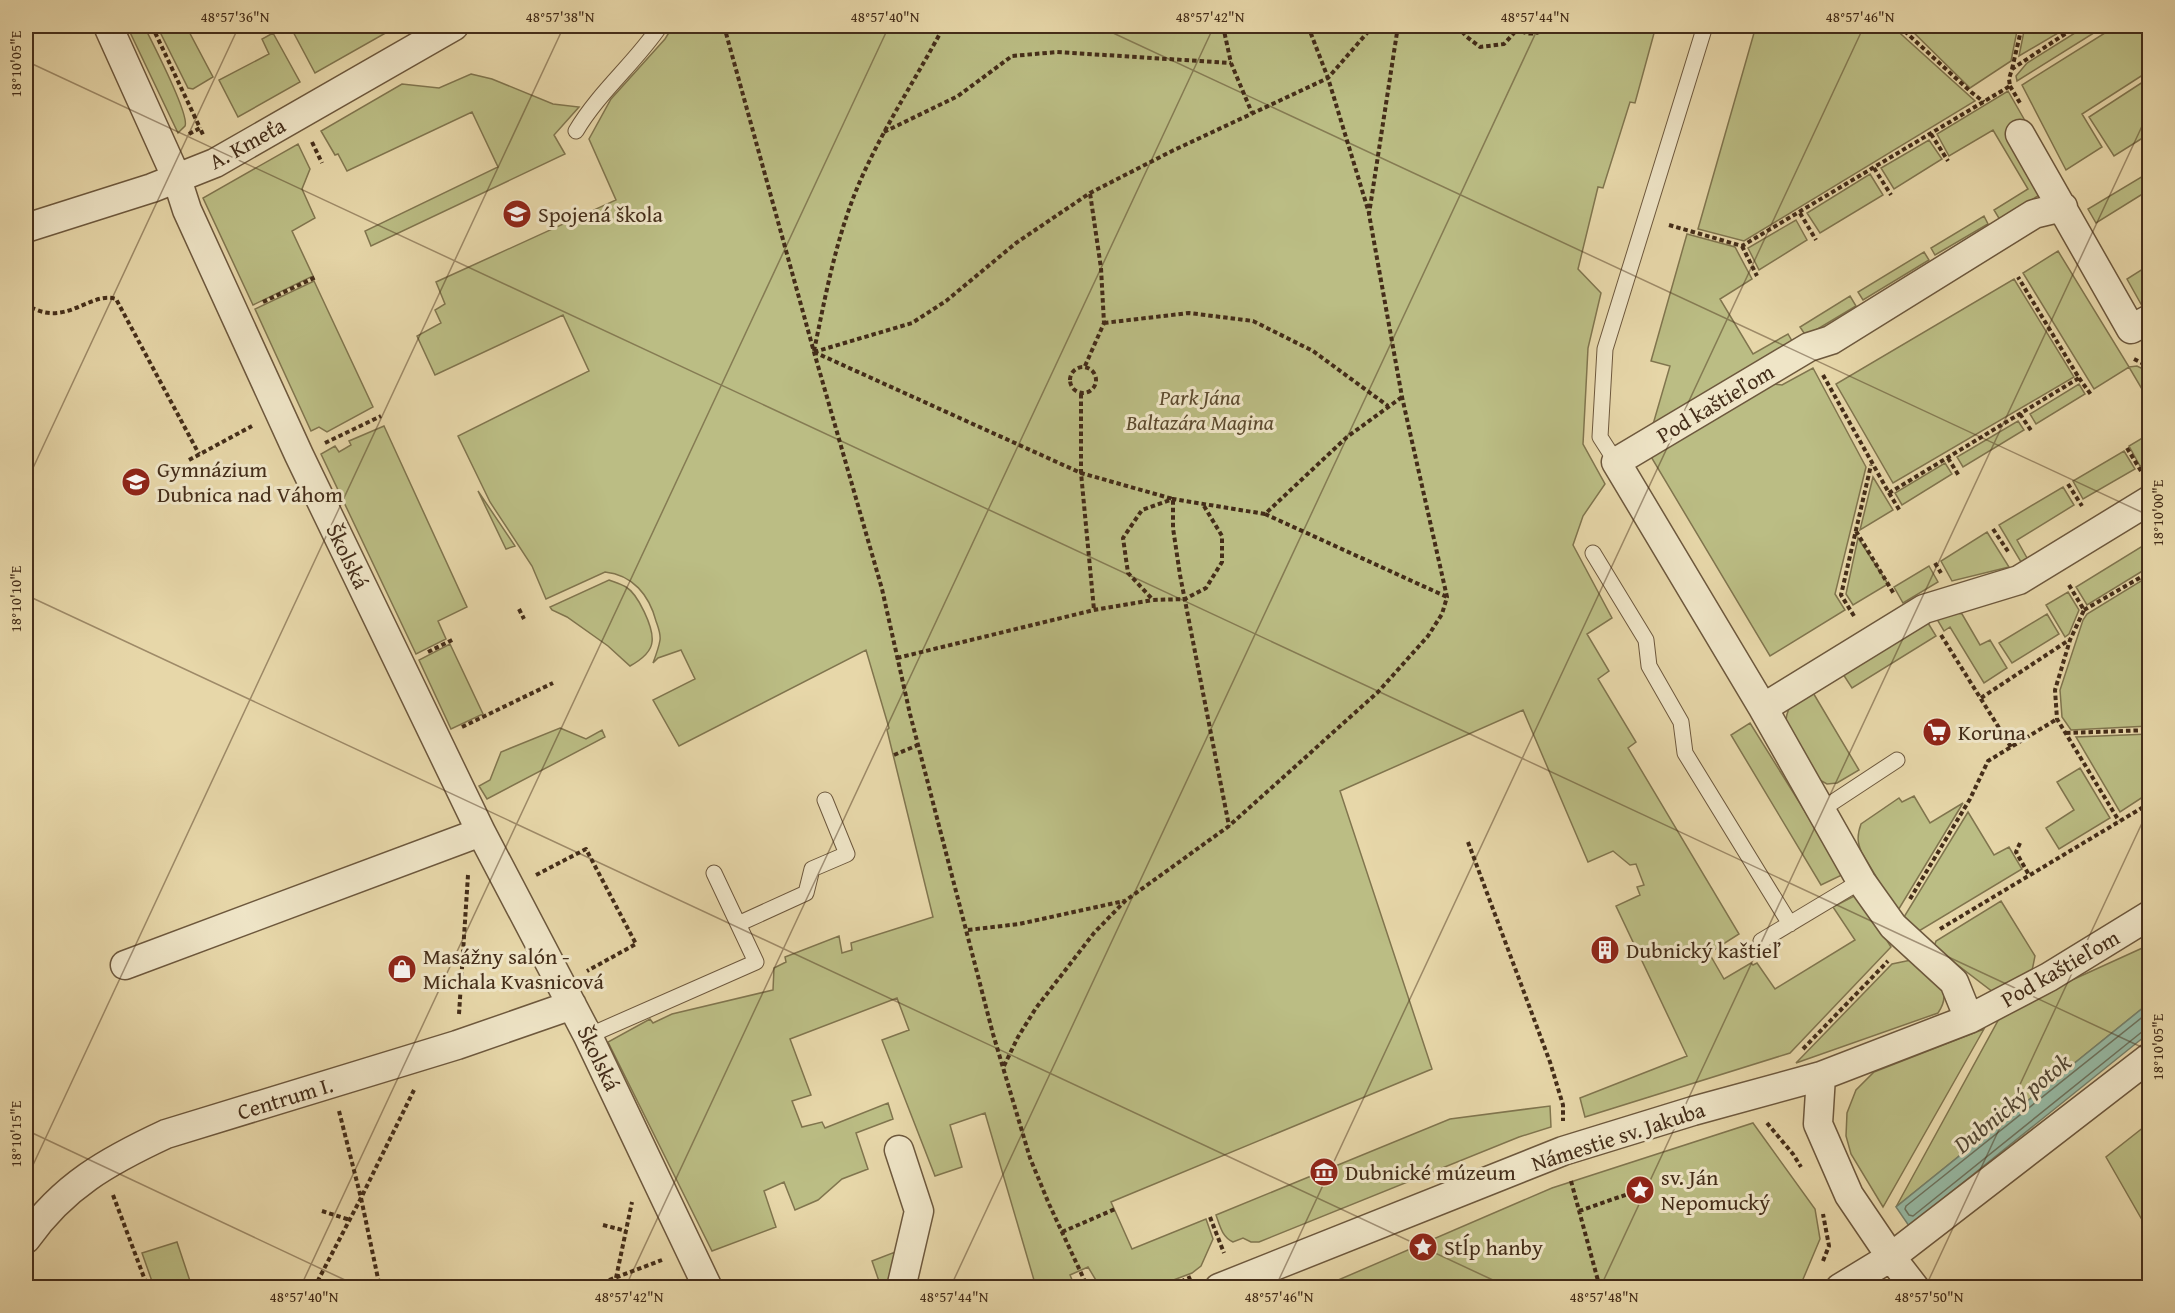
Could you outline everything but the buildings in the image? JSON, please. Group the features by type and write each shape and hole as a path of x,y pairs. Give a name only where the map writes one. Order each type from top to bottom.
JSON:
{"street":[{"name":"Školská","path":"108,26 177,179 187,210 299,455 481,832 588,1036 708,1287"},
{"name":"A. Kmeťa","path":"26,228 177,179 215,163 454,26"},
{"path":"2020,134 2064,207 2131,329 2150,319"},
{"name":"Pod kaštieľom","path":"1616,462 1809,347 1831,340 2034,214 2064,207"},
{"path":"1616,462 1763,708 1862,881 1893,926 1953,982 1969,1019"},
{"path":"1763,708 1916,614 2019,580 2054,559 2147,487"},
{"path":"125,965 481,832"},
{"name":"Pod kaštieľom","path":"1821,1076 1969,1019 2049,977 2150,915"},
{"name":"Centrum I.","path":"26,1239 68,1191 102,1166 166,1134 445,1048 567,995"},
{"path":"1840,1287 1891,1257 2150,1057"},
{"path":"1821,1076 1818,1124 1849,1195 1891,1257 1915,1287"},
{"name":"Námestie sv. Jakuba","path":"1223,1275 1563,1151 1693,1111 1821,1076"},
{"path":"898,1150 920,1211 901,1287"}],"lane":[{"path":"576,131 587,113 649,42 660,26"},
{"path":"1616,462 1600,437 1605,348 1706,26"},
{"path":"1593,553 1646,640 1649,666 1681,722 1685,753 1790,924"},
{"path":"1821,810 1897,760"},
{"path":"738,924 806,893 812,869 847,854 825,800"},
{"path":"588,1036 756,963 714,873"},
{"path":"1761,941 1862,881"}],"path":[{"path":"152,26 200,128"},
{"path":"724,26 882,589 918,744 1003,1067 1030,1158 1088,1287"},
{"path":"814,352 834,256 860,180 884,132 944,26"},
{"path":"1223,26 1231,63 1252,113"},
{"path":"1003,1067 1018,1036 1036,1008 1094,933 1125,901 1230,826 1378,692 1428,636 1442,614 1447,597 1402,397 1369,214 1328,78 1308,26"},
{"path":"814,352 912,322 946,301 1016,243 1090,193 1328,78 1373,26"},
{"path":"1369,214 1398,26"},
{"path":"1457,26 1480,47 1504,44 1514,33 1515,26"},
{"path":"1515,26 1527,33 1537,33 1550,26"},
{"path":"1899,26 1984,102"},
{"path":"1669,225 1742,246 2010,86 2009,79 2022,26"},
{"path":"2012,69 2077,26"},
{"path":"884,132 958,96 1012,56 1057,52 1231,63"},
{"path":"1931,134 1948,161"},
{"path":"309,137 322,163"},
{"path":"1874,168 1891,195"},
{"path":"1085,366 1104,323 1101,268 1090,193"},
{"path":"1800,213 1816,240"},
{"path":"1742,246 1757,276"},
{"path":"235,316 316,277"},
{"path":"2018,277 2092,396"},
{"path":"26,302 29,307 48,315 71,311 108,296 116,299 199,454"},
{"path":"1104,323 1189,313 1253,321 1313,351 1388,406"},
{"path":"1809,347 1871,464 1900,511"},
{"path":"814,352 1082,473 1203,506 1265,514 1447,597"},
{"path":"1085,366 1095,372 1097,382 1092,392 1081,394 1072,389 1069,378 1075,369 1085,366"},
{"path":"1889,493 2079,378"},
{"path":"1081,394 1082,473 1094,610"},
{"path":"1265,514 1347,436 1402,397"},
{"path":"189,460 280,414"},
{"path":"2020,414 2032,432"},
{"path":"299,455 381,416"},
{"path":"2127,448 2147,487"},
{"path":"1948,458 1959,476"},
{"path":"1871,464 1841,595 1871,642"},
{"path":"1173,499 1173,528 1185,599 1230,826"},
{"path":"1153,600 1128,573 1124,538 1142,510 1173,499"},
{"path":"897,658 1094,610 1153,600 1185,599 1206,588 1222,562 1222,536 1203,506"},
{"path":"1856,530 1916,614 1981,698 2011,747"},
{"path":"2054,559 2084,610"},
{"path":"2119,821 2056,718 2055,690 2070,640 2084,610 2150,572"},
{"path":"519,609 524,619"},
{"path":"1981,698 2070,640"},
{"path":"458,728 553,683"},
{"path":"1893,926 1970,799 1988,761 2056,718"},
{"path":"1989,733 1999,727"},
{"path":"2066,733 2150,730"},
{"path":"894,755 918,744"},
{"path":"1934,933 2150,803"},
{"path":"314,1287 445,1048 469,854 481,832"},
{"path":"1468,842 1550,1062 1563,1105 1563,1151 1600,1287"},
{"path":"2020,843 2016,852 2029,875"},
{"path":"511,888 586,849 636,944 567,995"},
{"path":"968,930 1018,924 1125,901"},
{"path":"333,1084 380,1287"},
{"path":"1764,1119 1793,1154 1804,1172"},
{"path":"102,1166 148,1287"},
{"path":"1579,1211 1631,1192"},
{"path":"616,1278 634,1197"},
{"path":"1062,1232 1114,1209"},
{"path":"322,1211 350,1220"},
{"path":"1821,1266 1829,1246 1823,1211"},
{"path":"1210,1217 1223,1275"},
{"path":"603,1224 626,1231"},
{"path":"588,1287 691,1250"}],"green space":[{"path":"127,26 144,26 161,61 185,119 185,126 178,133"},
{"path":"157,26 186,26 213,77 193,89 188,88"},
{"path":"290,26 398,26 315,73"},
{"name":"Park Jána Baltazára Magina","path":"673,26 1656,26 1635,103 1630,102 1603,188 1598,187 1578,269 1601,293 1588,348 1583,444 1605,484 1583,516 1573,545 1612,618 1587,634 1609,671 1598,679 1636,742 1628,748 1739,934 1709,953 1724,979 1751,963 1753,965 1757,963 1775,989 1855,940 1833,907 1858,894 1891,947 1790,1053 1585,1117 1580,1098 1687,1056 1616,906 1640,895 1637,887 1644,885 1636,864 1630,865 1613,851 1588,862 1523,710 1340,791 1432,1069 1111,1202 1132,1249 1206,1219 1213,1239 1201,1266 1192,1273 1155,1287 1100,1287 1088,1267 1070,1275 1075,1287 1036,1287 985,1113 950,1125 962,1167 935,1176 882,1040 909,1030 897,998 790,1039 811,1095 792,1101 802,1127 822,1122 825,1128 888,1103 893,1119 856,1133 868,1169 842,1179 818,1200 795,1210 784,1182 764,1191 776,1227 712,1251 608,1042 650,1019 653,1023 672,1014 773,990 774,968 786,962 785,957 839,936 842,953 852,950 851,943 933,917 887,730 889,728 866,650 679,746 653,700 695,679 681,650 658,658 653,663 660,635 653,612 644,595 624,577 605,572 546,599 532,566 490,502 458,436 589,371 563,315 435,375 417,336 441,323 435,310 445,304 436,282 616,200 589,139 611,99 665,39"},
{"path":"1756,26 1892,26 1975,101 1744,241 1698,229"},
{"path":"1907,26 2018,26 2011,61 1970,88"},
{"path":"2025,26 2070,26 2019,56"},
{"path":"2086,26 2105,26 2017,81 2016,76 2027,63"},
{"path":"2116,26 2149,26 2149,71 2082,114 2102,147 2066,170 2022,85"},
{"path":"273,33 300,82 238,117 219,80 269,54 262,39"},
{"path":"471,74 492,79 553,104 579,107 554,135 565,154 371,246 365,231 498,167 472,112 347,171 321,131 402,84 439,88"},
{"path":"2149,78 2149,134 2114,156 2089,117"},
{"path":"2008,91 2028,126 2041,194 2000,220 1994,210 2028,189 1993,130 1949,156 1937,134"},
{"path":"1929,140 1942,159 1894,189 1881,168"},
{"path":"298,144 310,169 302,189 315,218 292,231 313,276 253,305 203,198"},
{"path":"1870,174 1883,195 1820,233 1807,213"},
{"path":"2143,176 2149,178 2149,190 2096,223 2088,209"},
{"path":"1984,216 1988,224 1935,255 1931,248"},
{"path":"1796,220 1807,240 1759,270 1748,248"},
{"path":"1687,234 1735,247 1752,279 1720,299 1753,354 1788,334 1796,348 1649,438 1670,366 1651,361"},
{"path":"2058,251 2129,367 2094,389 2023,273"},
{"path":"1924,252 1929,260 1863,300 1858,292"},
{"path":"2149,265 2149,311 2146,313 2127,279"},
{"path":"2014,279 2074,377 1893,483 1836,384"},
{"path":"314,281 373,407 327,432 319,427 311,431 255,309"},
{"path":"1850,296 1856,306 1806,336 1800,327"},
{"path":"2137,366 2149,372 2149,401 2129,367"},
{"path":"1813,368 1866,467 1835,594 1845,610 1770,656 1647,450 1755,382 1782,385"},
{"path":"2079,384 2085,394 2036,424 2030,414"},
{"path":"2018,421 2024,430 1963,467 1957,457"},
{"path":"384,426 467,607 438,621 446,639 416,654 321,454 335,446 339,452 351,445 349,441"},
{"path":"2149,434 2149,460 2140,466 2129,446"},
{"path":"2124,451 2135,469 2083,499 2073,481"},
{"path":"1945,463 1952,474 1902,505 1895,493"},
{"path":"1873,477 1893,510 1860,530"},
{"path":"2063,487 2074,505 2017,540 2027,558 2021,562 1999,525"},
{"path":"478,491 515,546 506,549"},
{"path":"1987,532 2009,567 1952,581 1941,561"},
{"path":"1858,538 1888,584 1853,605 1846,594"},
{"path":"2149,542 2149,567 2087,605 2076,587"},
{"path":"1929,566 1938,582 1903,603 1894,587"},
{"path":"2149,576 2149,726 2071,730 2062,717 2060,690 2083,620 2087,614"},
{"path":"609,580 631,591 648,620 652,636 651,646 647,653 630,666 608,646 550,607"},
{"path":"2068,592 2079,610 2069,634 2065,637 2046,605"},
{"path":"1949,611 1962,614 1980,645 1990,640 2007,668 1984,683 1950,627 1944,631 1935,616"},
{"path":"2047,614 2059,634 2012,663 1999,643"},
{"path":"1925,618 1936,636 1852,688 1841,671"},
{"path":"450,644 483,714 451,729 419,660"},
{"path":"1812,691 1859,770 1837,783 1827,784 1816,778 1786,721 1788,710 1797,699"},
{"path":"1750,723 1844,874 1821,885 1731,735"},
{"path":"560,728 586,739 602,730 605,737 487,799 479,786 490,780 501,752"},
{"path":"2149,734 2149,793 2120,812 2076,737"},
{"path":"2080,768 2110,818 2059,849 2046,828 2074,810 2057,782"},
{"path":"1914,796 1930,823 1963,803 1897,912 1862,853 1858,842 1859,832 1861,824 1899,798 1902,802"},
{"path":"1968,812 1994,855 2009,847 2022,869 1914,934 1904,917"},
{"path":"2001,901 2035,956 2032,971 1993,992 1934,947 1936,941"},
{"path":"2149,945 2149,1003 1896,1207 2006,1006 2039,995"},
{"path":"1911,960 1933,977 1942,989 1943,1004 1938,1013 1796,1063 1892,964"},
{"path":"1984,1029 1883,1207 1851,1154 1846,1136 1847,1113 1856,1090 1874,1072"},
{"path":"1550,1106 1551,1127 1519,1137 1259,1242 1251,1242 1243,1238 1233,1242 1229,1240 1222,1231 1216,1215 1450,1119"},
{"path":"1753,1123 1815,1209 1820,1239 1801,1284 1788,1288 1322,1287 1552,1188"},
{"path":"2149,1123 2149,1232 2106,1157"},
{"path":"177,1242 192,1287 154,1287 142,1253"},
{"path":"895,1252 893,1287 881,1287 872,1261"}],"water":[{"path":"2149,1003 2149,1033 1909,1226 1896,1207"}],"place":[{"name":"Spojená škola","path":"517,214"},
{"name":"Gymnázium Dubnica nad Váhom","path":"136,482"},
{"name":"Koruna","path":"1937,732"},
{"name":"Dubnický kaštieľ","path":"1605,950"},
{"name":"Masážny salón - Michala Kvasnicová","path":"402,969"},
{"name":"Dubnické múzeum","path":"1324,1172"},
{"name":"sv. Ján Nepomucký","path":"1640,1190"},
{"name":"Stĺp hanby","path":"1423,1247"}],"water label":[{"name":"Dubnický potok","path":"2012,1103"}]}
